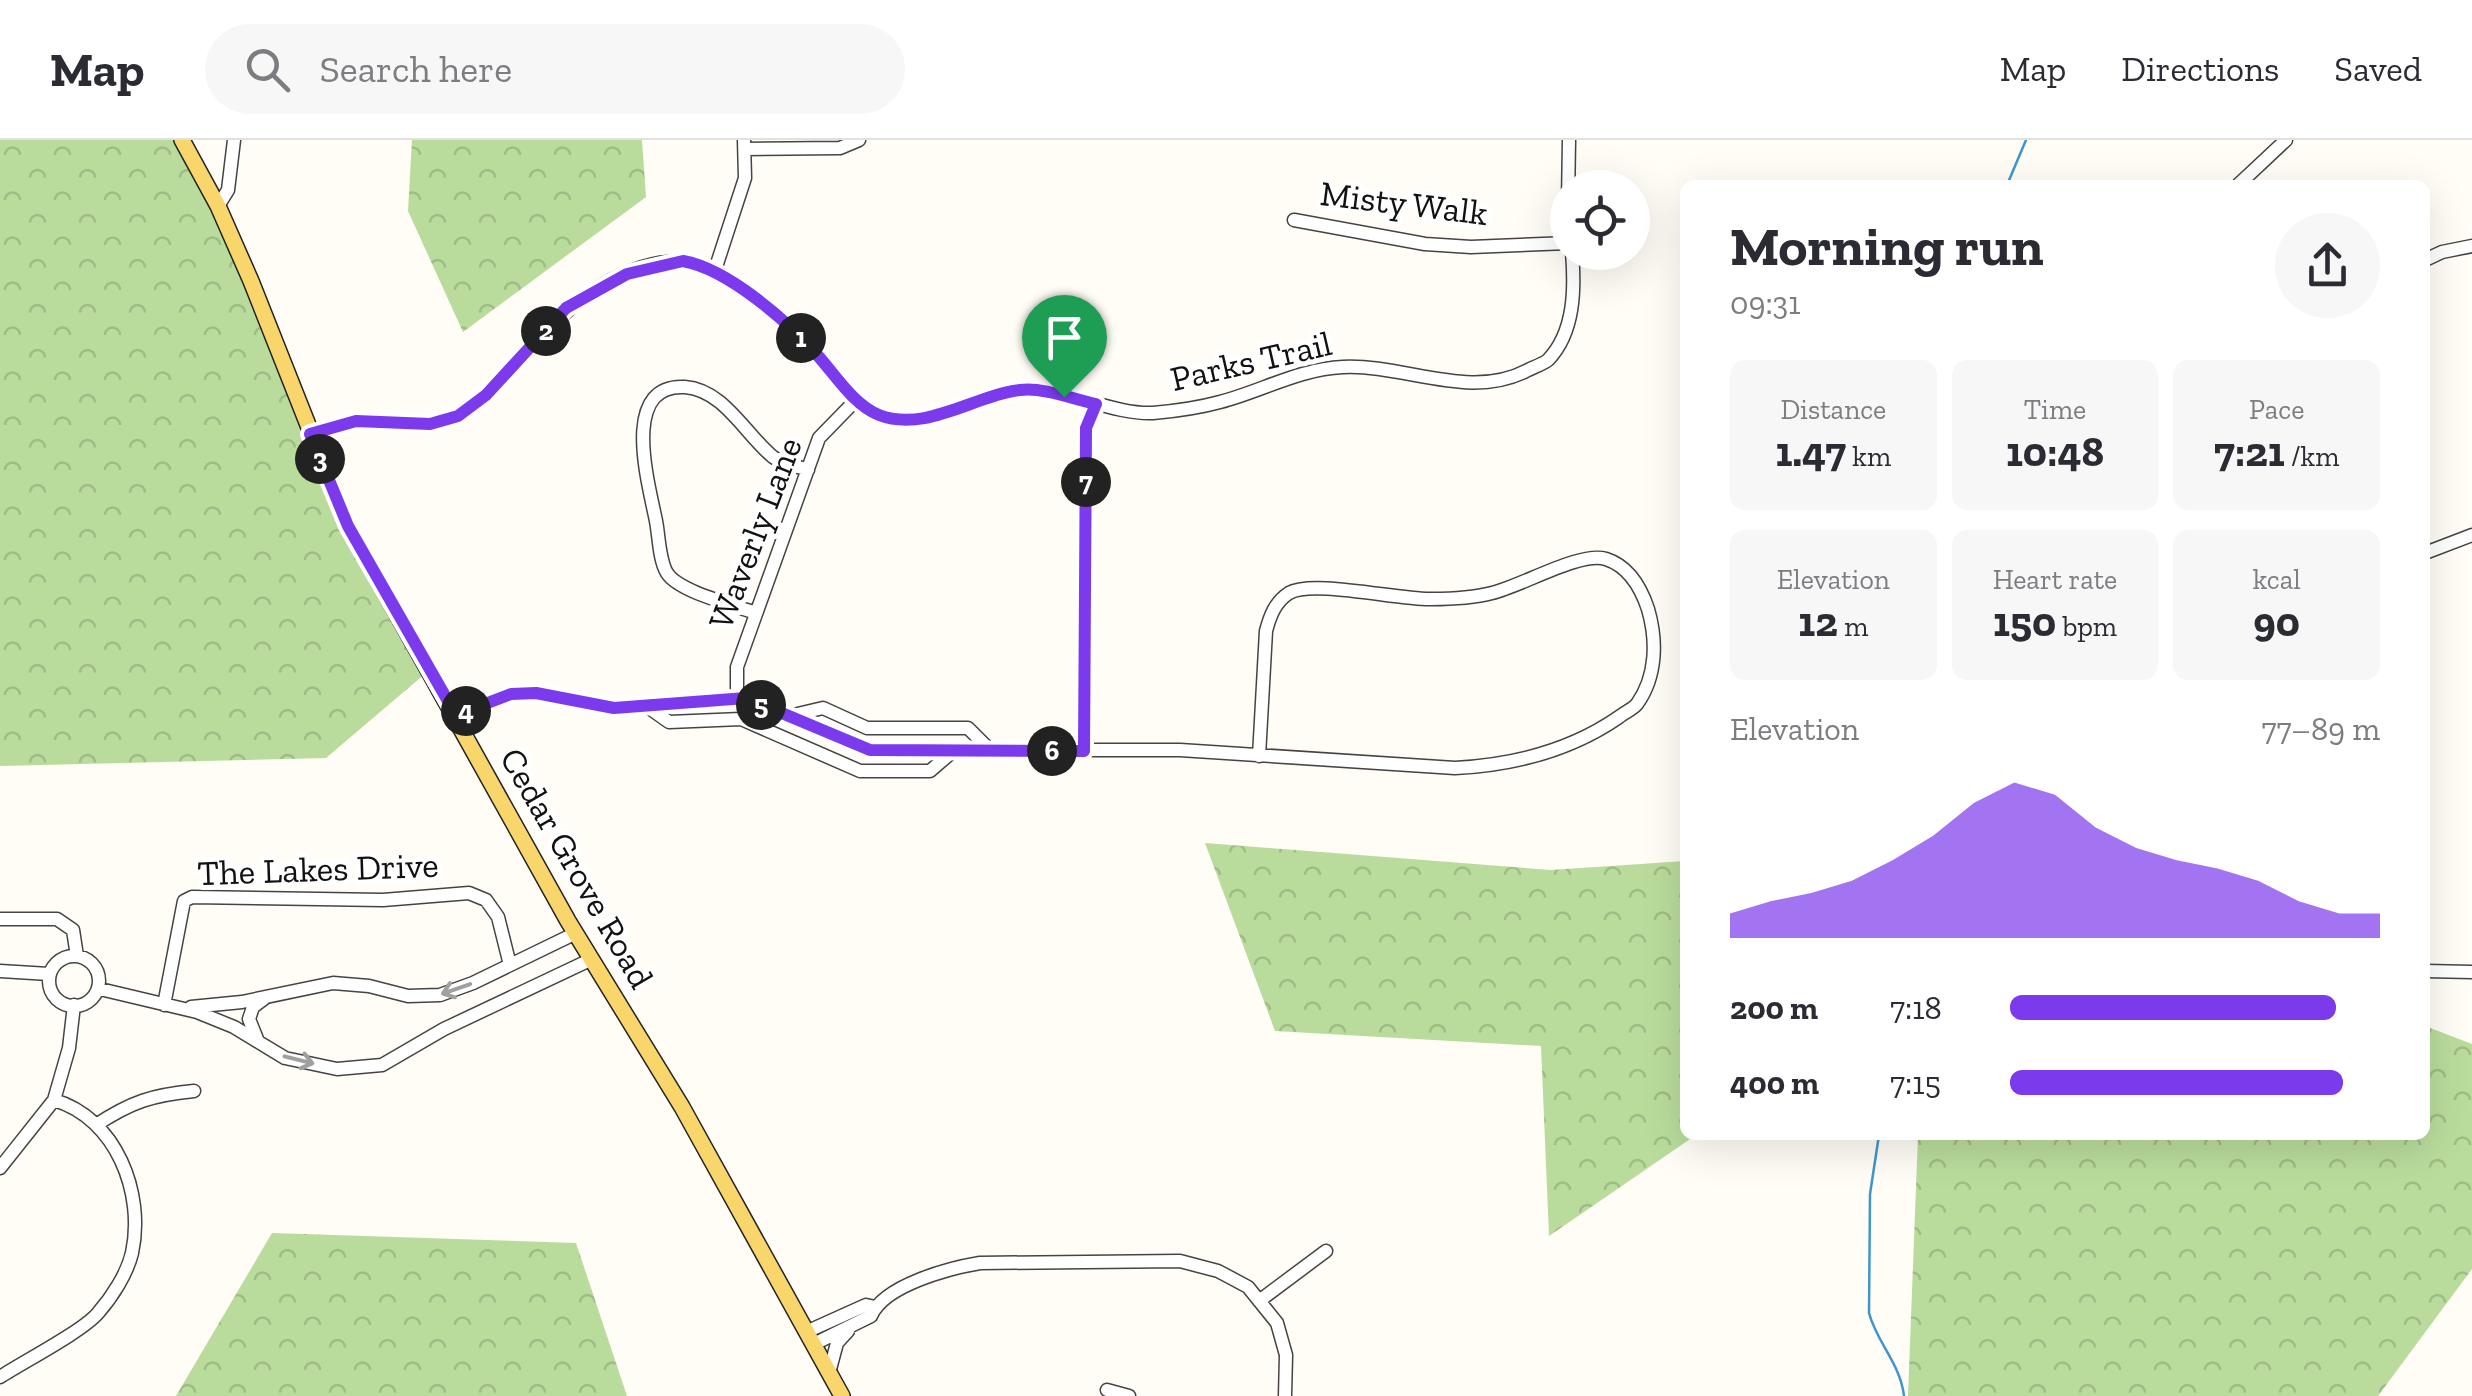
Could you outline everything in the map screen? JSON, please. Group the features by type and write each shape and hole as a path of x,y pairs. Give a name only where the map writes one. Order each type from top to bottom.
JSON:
{"main road":[{"name":"Cedar Grove Road","path":"182,140 252,281 348,526 576,933 682,1106 842,1396"}],"street":[{"path":"218,206 228,190 234,140"},
{"path":"714,273 745,178 744,144 840,148 859,140"},
{"path":"1569,140 1569,170"},
{"path":"2243,180 2286,140"},
{"name":"Misty Walk","path":"1294,220 1425,244 1472,247 1550,243"},
{"path":"2430,258 2472,246"},
{"name":"Parks Trail","path":"310,434 356,421 430,424 458,416 486,395 566,308 627,274 683,261 700,264 768,307 805,341 856,400 878,414 900,419 929,416 1004,392 1026,389 1140,414 1182,411 1222,402 1310,371 1347,367 1476,384 1512,379 1548,360 1568,326 1573,270"},
{"path":"756,613 679,586 666,572 644,461 642,428 649,406 664,390 685,387 711,394 776,460 808,470"},
{"name":"Waverly Lane","path":"736,699 736,667 820,438 856,400"},
{"path":"1084,751 1086,428 1096,404"},
{"path":"2430,551 2472,534"},
{"path":"456,715 511,694 536,693 614,708 746,698 870,750 1180,750 1260,756 1454,768 1527,760 1599,731 1636,705 1650,672 1656,637 1645,601 1626,569 1604,558 1580,559 1529,582 1489,594 1412,600 1312,587 1292,591 1270,616 1266,630 1260,756"},
{"path":"645,705 670,722 741,719 860,771 930,772 952,752"},
{"path":"787,717 823,708 867,728 968,728 991,751"},
{"name":"The Lakes Drive","path":"171,1006 184,902 192,898 383,900 469,893 486,900 498,917 510,965"},
{"path":"0,919 57,919 72,930 77,956"},
{"path":"171,1006 242,1002 333,982 408,996 440,994 576,933"},
{"path":"0,971 48,974 64,958 77,956 88,959 95,968 100,989"},
{"path":"100,989 171,1006 234,1028 285,1058 337,1069 382,1065 444,1029 592,959"},
{"path":"2430,972 2472,972"},
{"path":"48,974 54,996 64,1004 88,1002 100,989"},
{"path":"260,1042 249,1019 253,1007 267,996"},
{"path":"0,1168 54,1100 70,1048 74,1005"},
{"path":"96,1125 128,1104 194,1091"},
{"path":"0,1378 94,1318 114,1293 132,1254 135,1213 130,1181 112,1143 69,1104 54,1100"},
{"path":"1259,1301 1326,1250"},
{"path":"791,1304 815,1318 849,1320 871,1316 875,1307 906,1286 948,1268 980,1263 1180,1261 1218,1271 1248,1288 1277,1323 1286,1355 1285,1396"},
{"path":"810,1338 849,1320"},
{"path":"830,1373 837,1343 849,1320"},
{"path":"1108,1390 1129,1396"}],"green space":[{"path":"0,140 190,140 342,504 433,667 326,758 0,766"},
{"path":"412,140 642,140 646,197 463,332 408,211"},
{"path":"1205,843 1551,870 1680,861 1680,1140 1689,1140 1549,1236 1541,1046 1275,1031"},
{"path":"2430,1028 2472,1044 2472,1269 2378,1396 1908,1396 1918,1140 2430,1140"},
{"path":"272,1233 576,1243 627,1396 176,1396"}],"waterway":[{"path":"2009,180 2026,140"},
{"path":"1878,1140 1870,1194 1869,1313 1898,1373 1904,1396"}],"route":[{"path":"683,261 700,264 768,307 805,341 856,400 878,414 900,419 929,416 1004,392 1026,389 1064,397 1096,404 1086,428 1084,751 870,750 746,698 614,708 536,693 511,694 456,715 348,526 310,434 356,421 430,424 458,416 486,395 566,308 627,274 683,261"}]}
